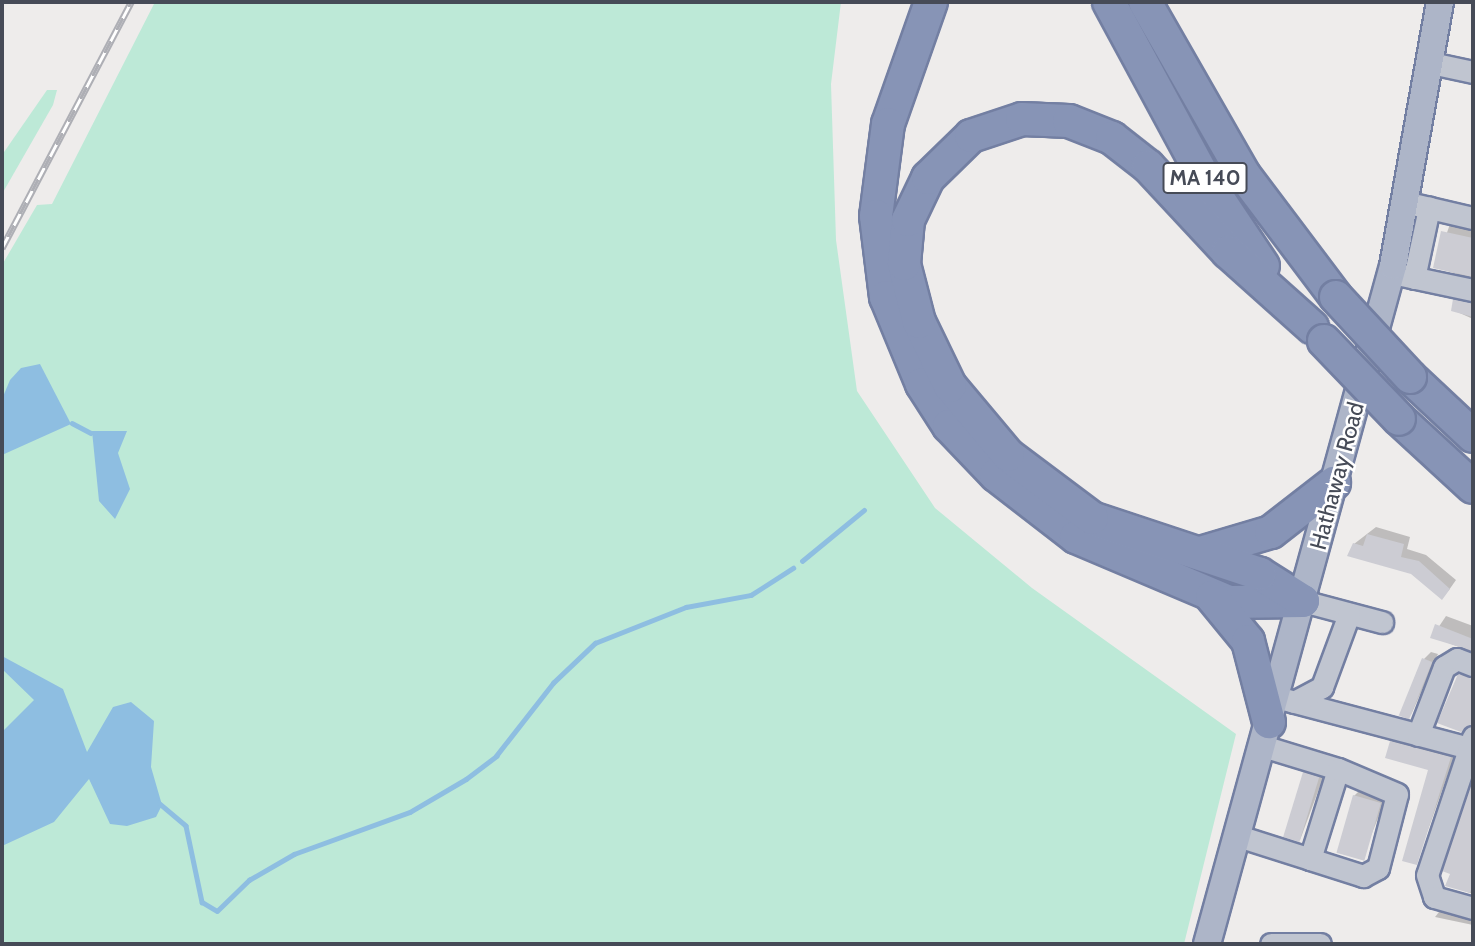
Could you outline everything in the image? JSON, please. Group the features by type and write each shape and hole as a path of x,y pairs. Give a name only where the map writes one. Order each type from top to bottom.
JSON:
{"highway":[{"path":"931,2 888,124 877,193 881,270 910,362 949,426 1029,505 1097,548 1212,597 1246,605 1303,601"},
{"name":"MA 140","path":"1109,2 1203,176 1318,334 1399,419 1473,487"},
{"name":"MA 140","path":"1146,2 1244,175 1336,297 1410,377 1473,436"},
{"path":"1303,601 1267,577 1112,528 1060,499 1008,455 950,386 919,322 904,264 917,198 948,155 987,128 1046,118 1092,127 1148,166 1238,261 1318,334"},
{"path":"1195,554 1271,532 1334,483"},
{"path":"1212,597 1248,641 1275,717"}],"main road":[{"name":"Hathaway Road","path":"1208,944 1275,717 1334,483 1403,275 1418,206 1431,63 1440,2"}],"street":[{"path":"1431,63 1473,72"},
{"path":"1418,206 1473,218"},
{"path":"1403,275 1473,290"},
{"path":"1303,601 1382,622"},
{"path":"1275,717 1322,687 1349,614"},
{"path":"1418,735 1444,667 1457,659 1473,665"},
{"path":"1275,717 1418,735 1472,745 1427,874 1434,897 1473,908"},
{"path":"1238,836 1363,876 1378,867 1397,794 1338,769 1275,717"},
{"path":"1310,859 1338,769"},
{"path":"1271,944 1320,944"}],"green space":[{"path":"155,2 841,2 831,84 836,240 857,391 935,508 1032,588 1236,734 1184,944 2,944 2,265 37,205 52,204"},
{"path":"47,90 57,90 53,105 2,194 2,155"}],"water":[{"path":"40,364 71,424 2,455 2,399 10,380 21,368"},
{"path":"92,431 127,431 118,453 130,489 115,519 99,501"},
{"path":"2,656 63,689 87,752 113,707 131,702 154,721 151,767 162,805 156,817 127,826 110,824 89,779 54,822 2,846 2,732 34,700 2,669"}],"building":[{"path":"1441,231 1473,238 1473,277 1433,268"},
{"path":"1453,299 1473,303 1473,317 1451,311"},
{"path":"1367,534 1404,544 1401,557 1419,561 1450,589 1442,600 1411,574 1347,556 1353,543 1363,546"},
{"path":"1435,624 1473,639 1473,651 1430,638"},
{"path":"1422,658 1432,662 1409,720 1399,715"},
{"path":"1458,674 1473,678 1473,724 1461,732 1437,723"},
{"path":"1390,741 1451,757 1417,865 1402,861 1428,770 1385,758"},
{"path":"1303,772 1319,777 1299,842 1283,837"},
{"path":"1473,778 1473,884 1470,893 1445,886 1450,874 1442,871"},
{"path":"1353,795 1381,803 1364,861 1336,853"}],"waterway":[{"path":"72,423 91,433"},
{"path":"802,561 864,510"},
{"path":"159,803 186,826 202,902 217,911 249,880 294,854 410,812 466,779 496,756 553,683 595,643 686,607 751,595 793,568"}],"railway":[{"path":"2,248 131,2"}]}
